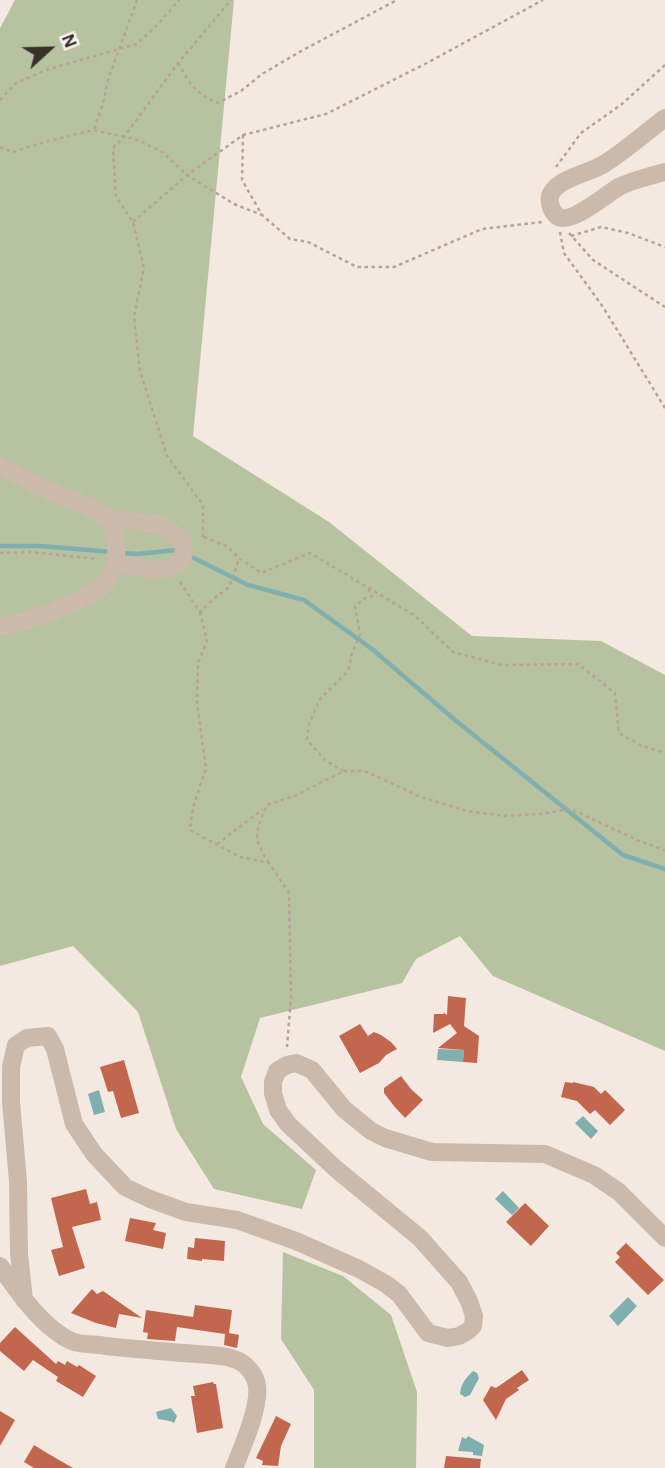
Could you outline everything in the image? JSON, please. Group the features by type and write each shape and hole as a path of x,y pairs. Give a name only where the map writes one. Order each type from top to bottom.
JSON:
{"street":[{"path":"665,118 603,164 559,185 551,192 549,201 563,222 620,187 665,172"},
{"path":"0,466 45,489 92,508 110,522 115,537 116,564 103,586 70,606 0,627"},
{"path":"110,522 120,519 162,525 180,540 184,547 181,560 166,571 129,565"},
{"path":"24,1300 19,1254 18,1181 11,1102 11,1067 16,1045 27,1038 48,1036 55,1049 74,1124 94,1154 125,1187 186,1212 237,1220 296,1241 359,1269 399,1294 428,1333 448,1338 468,1331 473,1326 474,1315 469,1301 459,1282 420,1238 288,1124 278,1110 273,1093 277,1071 287,1065 296,1063 312,1070 344,1109 385,1138 432,1152 545,1154 594,1175 619,1192 665,1238"},
{"path":"0,1266 24,1300 52,1327 75,1342 216,1356 238,1361 252,1373 257,1385 257,1395 250,1427 234,1468"}],"path":[{"path":"93,130 137,0"},
{"path":"0,100 16,83 49,69 137,44 179,0"},
{"path":"230,0 113,148 116,197 133,222 144,268 134,317 140,371 167,456 203,505 203,537 228,547 261,573 310,553 414,615 453,652 502,665 578,664 615,693 619,733 639,745 665,753"},
{"path":"178,63 191,86 217,103 241,91 262,74 397,0"},
{"path":"133,222 187,175 243,135 326,114 543,0"},
{"path":"553,172 581,133 622,104 665,65"},
{"path":"0,147 13,152 93,130 135,139 161,151 187,175 234,204 262,215 290,239 308,242 357,267 394,267 482,229 547,221 628,233 665,247"},
{"path":"243,135 242,180 262,215"},
{"path":"563,222 593,260 665,307"},
{"path":"563,222 560,235 565,253 603,307 665,408"},
{"path":"0,553 30,552 99,559"},
{"path":"200,612 228,588 239,558"},
{"path":"173,568 200,612 207,641 198,663 197,704 206,768 193,807 190,830 240,857 268,863"},
{"path":"344,771 326,761 307,740 309,724 320,699 346,673 350,665 360,635 355,607 363,599 372,596 366,587"},
{"path":"217,844 267,805 293,796 344,771 365,771 421,797 467,811 504,816 571,809 639,841 665,850"},
{"path":"265,808 257,827 257,844 289,893 291,997 287,1065"}],"green space":[{"path":"15,0 234,0 193,436 329,522 472,636 601,641 665,675 665,1051 493,976 460,936 416,959 402,983 260,1018 241,1077 263,1124 316,1170 302,1209 214,1189 176,1129 138,1012 73,946 0,966 0,28"},
{"path":"283,1252 343,1276 391,1315 417,1392 416,1468 314,1468 314,1390 281,1339"}],"water":[{"path":"438,1049 464,1050 463,1062 437,1060"},
{"path":"99,1090 105,1112 94,1115 88,1094"},
{"path":"583,1116 598,1131 591,1139 575,1123"},
{"path":"503,1191 519,1208 512,1215 495,1199"},
{"path":"628,1297 637,1306 618,1326 609,1316"},
{"path":"473,1371 479,1378 470,1395 465,1397 460,1394 461,1387"},
{"path":"171,1408 177,1416 174,1423 158,1419 156,1412"},
{"path":"468,1436 484,1445 482,1456 458,1451 462,1437 466,1439"}],"building":[{"path":"448,996 466,998 464,1026 479,1036 477,1063 463,1062 464,1050 438,1048 457,1033 450,1024 433,1033 434,1014 444,1014 443,1012 447,1015"},
{"path":"360,1024 368,1036 374,1032 381,1035 397,1049 360,1073 339,1036"},
{"path":"124,1060 139,1113 121,1118 113,1091 108,1092 100,1067"},
{"path":"401,1076 423,1100 405,1118 384,1093 384,1088"},
{"path":"565,1082 594,1087 601,1094 605,1090 625,1110 610,1125 595,1110 590,1114 577,1101 561,1097"},
{"path":"86,1189 90,1204 97,1202 101,1220 72,1227 85,1268 59,1276 51,1250 63,1247 51,1198"},
{"path":"525,1203 549,1226 531,1246 506,1222"},
{"path":"130,1218 156,1223 153,1230 166,1233 163,1249 125,1241"},
{"path":"195,1238 225,1241 224,1261 187,1259 188,1247 194,1248"},
{"path":"626,1243 664,1280 648,1295 615,1262 620,1257 616,1253"},
{"path":"92,1289 97,1294 103,1291 142,1318 119,1314 116,1328 71,1313"},
{"path":"195,1305 232,1310 229,1333 239,1335 237,1348 224,1345 225,1334 177,1327 175,1341 147,1339 148,1333 143,1332 146,1310 193,1317"},
{"path":"15,1327 56,1364 58,1361 65,1365 67,1361 96,1376 83,1397 56,1381 58,1377 33,1360 24,1371 0,1351 0,1343"},
{"path":"522,1370 529,1380 506,1399 496,1420 483,1400 491,1386 496,1388"},
{"path":"213,1382 216,1384 223,1428 197,1433 191,1396 195,1396 193,1386"},
{"path":"0,1411 15,1420 0,1446"},
{"path":"276,1416 291,1424 281,1446 278,1466 262,1465 263,1461 256,1458"},
{"path":"34,1445 73,1468 34,1468 24,1462"},
{"path":"446,1456 481,1459 480,1468 444,1468"}],"waterway":[{"path":"0,546 40,546 113,552"},
{"path":"122,553 177,550"},
{"path":"194,558 248,585 304,600 372,649 455,720 623,855 665,869"}]}
